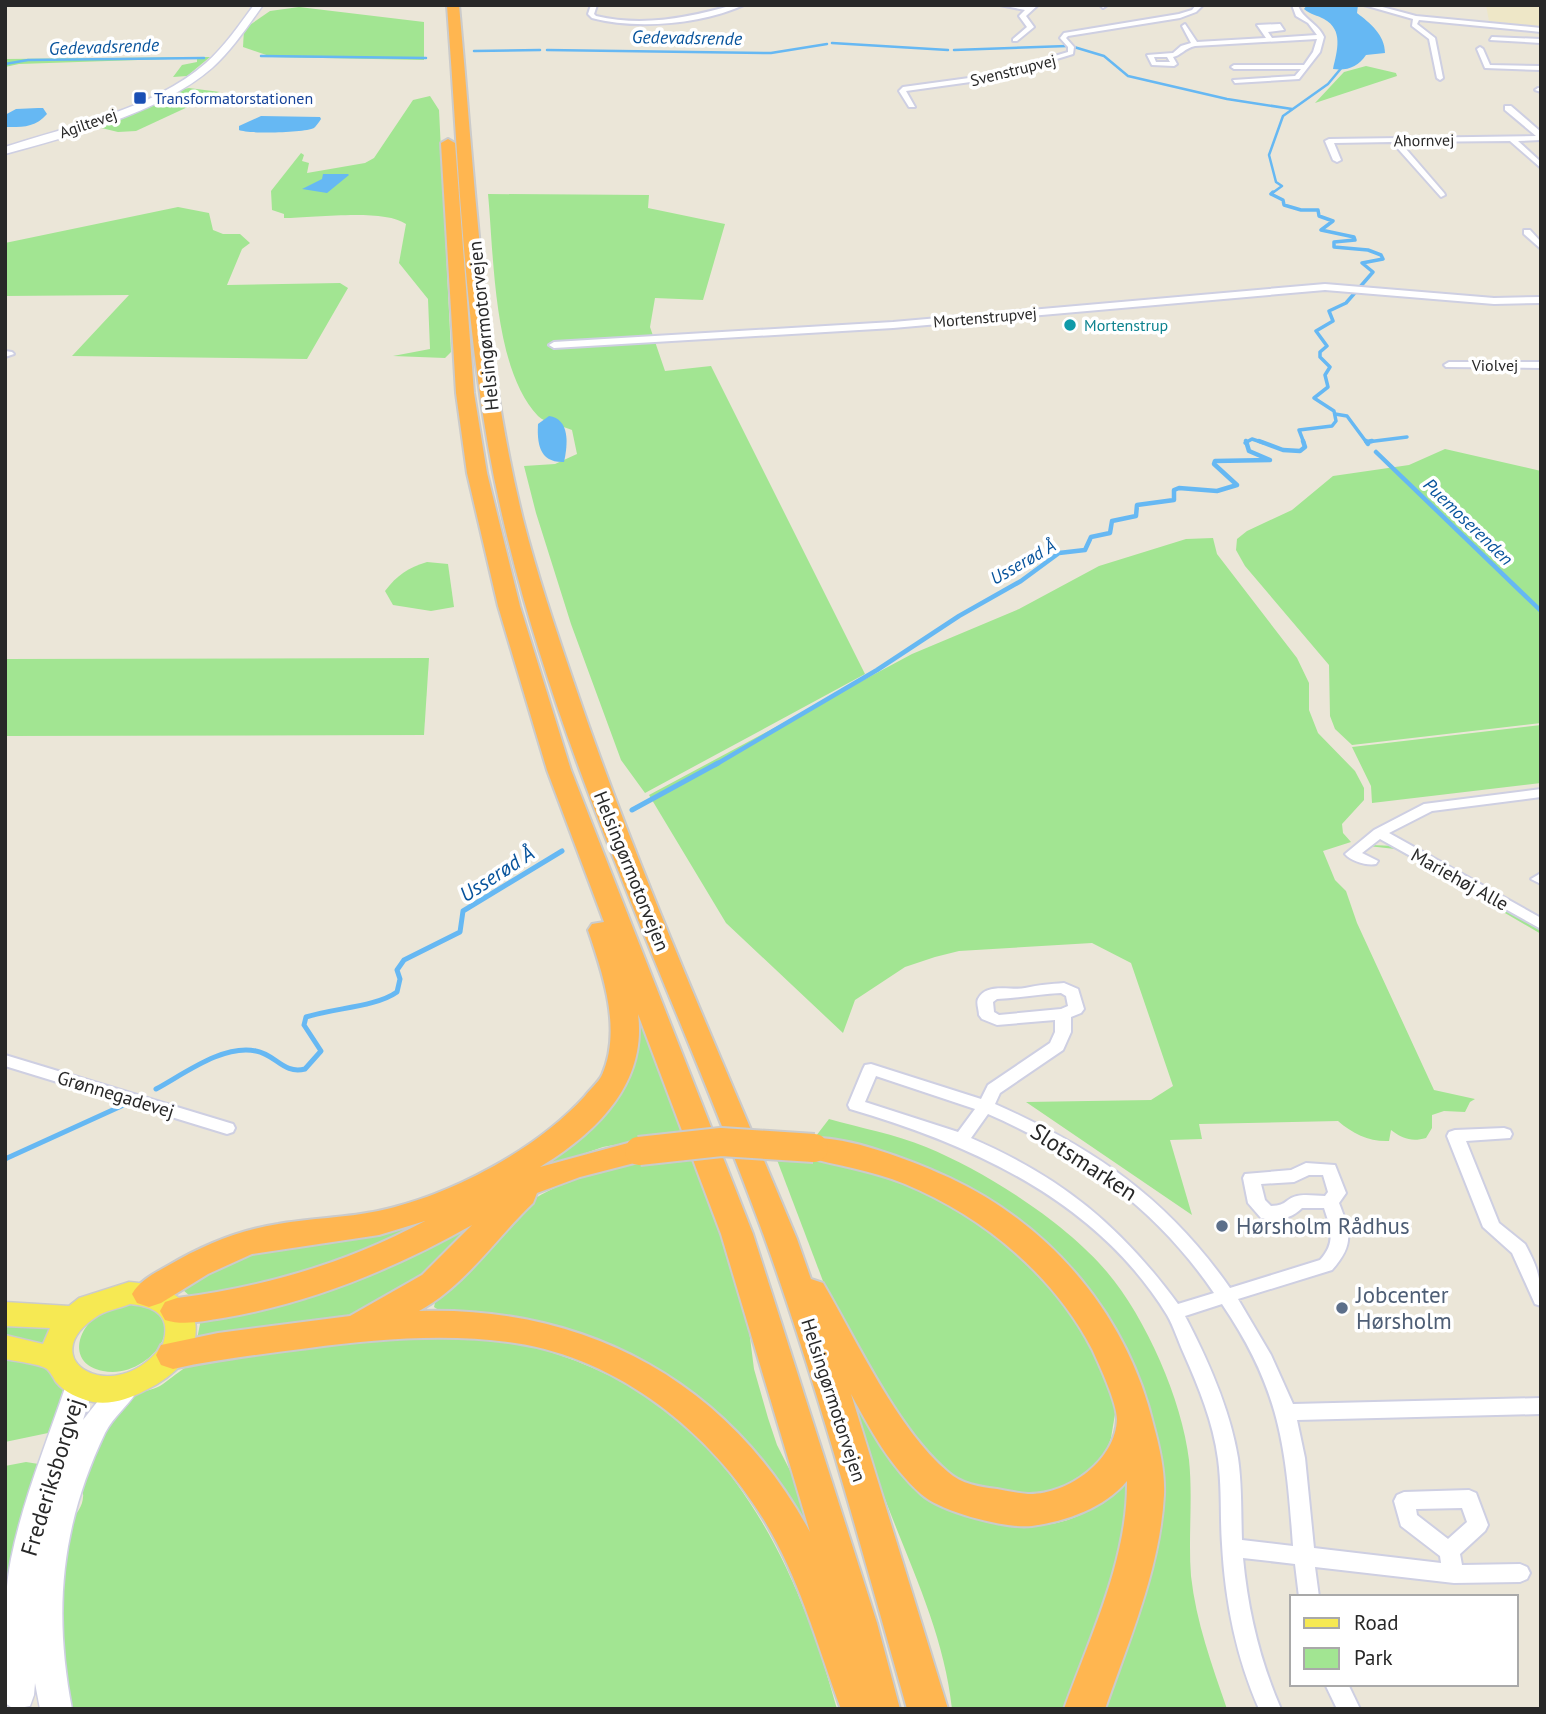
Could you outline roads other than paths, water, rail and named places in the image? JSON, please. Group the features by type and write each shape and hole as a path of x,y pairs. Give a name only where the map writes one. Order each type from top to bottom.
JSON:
{"highway":[{"path":"440,5 443,60"},
{"name":"Helsingørmotorvejen","path":"453,5 489,400 513,519 554,663 586,755 629,868 781,1239 834,1396 928,1709"},
{"name":"Helsingørmotorvejen","path":"447,129 464,380 477,473 509,606 559,770 737,1234 858,1623 880,1709"},
{"path":"149,1294 189,1268 249,1242 291,1233 376,1223 438,1205 496,1176 573,1128 615,1080 626,1027 622,1001 607,944 568,831 559,770"},
{"path":"177,1311 241,1302 347,1271 433,1233 512,1190 593,1161 639,1151 721,1142 814,1148 872,1160 920,1178 964,1200 1010,1229 1048,1262 1101,1332 1124,1378 1143,1459 1145,1493 1132,1578 1084,1709"},
{"path":"356,1327 412,1299 442,1278 507,1208 556,1174"},
{"path":"781,1239 899,1446 936,1485 968,1501 1030,1510 1071,1501 1105,1480 1126,1455 1134,1419"},
{"path":"173,1355 209,1347 356,1327 475,1325 529,1333 576,1347 627,1367 672,1394 707,1423 744,1460 770,1496 797,1543 863,1709"}],"main road":[{"path":"129,1293 149,1294 165,1300 177,1311 182,1324 181,1339 173,1355 145,1379 110,1389 80,1385 64,1374 56,1359 59,1338 72,1318 108,1297 129,1293"},
{"path":"5,1314 72,1318"},
{"path":"5,1347 56,1359"}],"street":[{"name":"Agiltevej","path":"5,151 127,109 179,86 217,58 258,5"},
{"path":"594,5 591,14 594,17 619,22 686,20 741,5"},
{"path":"1003,5 1032,7"},
{"name":"Svenstrupvej","path":"912,105 903,89 992,77 1053,61 1071,54 1071,47 1063,38 1066,34 1180,16 1200,5"},
{"path":"1235,81 1293,80 1306,67 1319,48 1321,37 1317,26 1297,15 1295,5"},
{"path":"1367,5 1383,6 1416,18 1541,30"},
{"path":"1015,40 1031,27 1022,16 1032,7"},
{"path":"1416,18 1414,24 1432,38 1440,78"},
{"path":"1185,26 1195,44"},
{"path":"1111,27 1129,35"},
{"path":"1264,30 1266,42"},
{"path":"1169,55 1179,54 1184,47 1195,44 1321,37"},
{"path":"1492,39 1541,41"},
{"path":"1480,49 1487,67 1541,68"},
{"path":"1234,67 1306,67"},
{"path":"1508,108 1541,137"},
{"name":"Ahornvej","path":"1337,160 1329,141 1541,137"},
{"path":"1511,138 1541,166"},
{"path":"1394,140 1441,195"},
{"path":"1527,232 1541,247"},
{"name":"Mortenstrupvej","path":"554,345 893,325 1306,288 1360,288 1454,297 1541,300"},
{"path":"1447,309 1454,297"},
{"path":"1529,300 1541,314"},
{"name":"Violvej","path":"1449,365 1541,365"},
{"name":"Mariehøj Alle","path":"1371,861 1352,854 1379,833 1429,807 1541,793"},
{"name":"Mariehøj Alle","path":"1379,833 1541,924"},
{"path":"1064,988 1073,993 1076,1009 1063,1014 997,1020 988,1015 985,1000 993,993 1028,993 1035,989 1064,988"},
{"path":"962,1138 994,1089 1057,1046 1063,1032 1063,1014"},
{"name":"Grønnegadevej","path":"5,1060 227,1128"},
{"name":"Slotsmarken","path":"1270,1709 1242,1621 1233,1548 1228,1458 1208,1385 1174,1312 1136,1260 1089,1213 1029,1174 962,1138 906,1118 856,1105 871,1069 941,1088 986,1105 1057,1139 1113,1175 1166,1221 1194,1251 1227,1296 1260,1349 1285,1412 1299,1483 1302,1555 1309,1595"},
{"path":"1504,1134 1455,1136 1492,1227 1519,1249 1541,1299"},
{"path":"1306,1169 1329,1169 1337,1193 1330,1202 1298,1202 1287,1212 1267,1213 1257,1203 1251,1178 1294,1176 1306,1169"},
{"path":"1174,1312 1326,1265 1338,1254 1342,1240 1330,1202"},
{"name":"Frederiksborgvej","path":"21,1702 26,1561 37,1515 80,1385"},
{"name":"Frederiksborgvej","path":"56,1709 46,1663 43,1607 51,1548 63,1499 96,1422 127,1386"},
{"path":"1285,1412 1541,1406"},
{"path":"1233,1548 1454,1574 1521,1573"},
{"path":"1449,1551 1454,1574"},
{"name":"Frederiksborgvej","path":"5,1653 21,1702"},
{"path":"1337,1686 1349,1709"}],"water":[{"path":"1307,5 1358,5 1357,13 1380,35 1385,53 1366,55 1359,63 1347,69 1333,69 1337,35 1324,19 1304,9"},
{"path":"43,108 47,114 38,122 23,127 5,127 5,115 16,109"},
{"path":"261,116 321,119 314,128 299,131 239,130 239,126"},
{"path":"323,174 349,175 327,193 302,189 322,179"},
{"path":"549,416 561,422 566,433 564,462 549,459 539,445 538,424"}],"waterway":[{"name":"Gedevadsrende","path":"832,43 948,50"},
{"name":"Gedevadsrende","path":"547,50 771,53 827,44"},
{"name":"Gedevadsrende","path":"954,50 1067,46"},
{"name":"Gedevadsrende","path":"1074,47 1104,56 1128,76 1227,99 1292,109"},
{"name":"Gedevadsrende","path":"474,51 540,50"},
{"name":"Gedevadsrende","path":"261,56 426,58"},
{"name":"Gedevadsrende","path":"5,64 28,60 204,58"},
{"name":"Usserød Å","path":"1271,194 1282,186 1276,182 1269,155 1283,116 1328,84 1343,66"},
{"name":"Usserød Å","path":"1271,194 1283,200 1284,205 1301,210 1318,210 1319,216 1333,221 1321,230 1354,237 1355,240 1334,242 1334,247 1368,250 1381,255 1383,259 1362,263 1373,272 1346,303 1329,311 1333,321 1316,331 1327,346 1320,352 1320,357 1330,367 1325,375 1328,387 1314,398 1334,411 1336,421 1332,426 1299,430 1304,443"},
{"name":"Puemoserenden","path":"1335,414 1347,416 1367,443"},
{"path":"1372,441 1367,442 1407,437"},
{"name":"Usserød Å","path":"1246,442 1252,439 1264,443"},
{"name":"Usserød Å","path":"1259,441 1283,450 1300,451 1305,447 1303,441"},
{"name":"Usserød Å","path":"715,765 877,670 959,616 1021,581 1059,553 1085,550 1091,537 1110,533 1112,521 1136,516 1137,505 1174,500 1174,490 1179,488 1217,491 1237,485 1214,464 1215,461 1270,460 1249,451 1246,442"},
{"name":"Puemoserenden","path":"1376,452 1541,611"},
{"name":"Usserød Å","path":"632,810 718,763"},
{"name":"Usserød Å","path":"156,1089 217,1056 243,1050 263,1053 291,1069 305,1069 321,1051 304,1025 306,1017 378,1001 397,992 400,979 397,970 404,960 460,932 463,911 562,851"},
{"name":"Usserød Å","path":"5,1159 128,1103"}],"place":[{"name":"Transformatorstationen","path":"140,98"},
{"name":"Mortenstrup","path":"1070,325"},
{"name":"Hørsholm Rådhus","path":"1222,1226"},
{"name":"Jobcenter Hørsholm","path":"1342,1308"}]}
